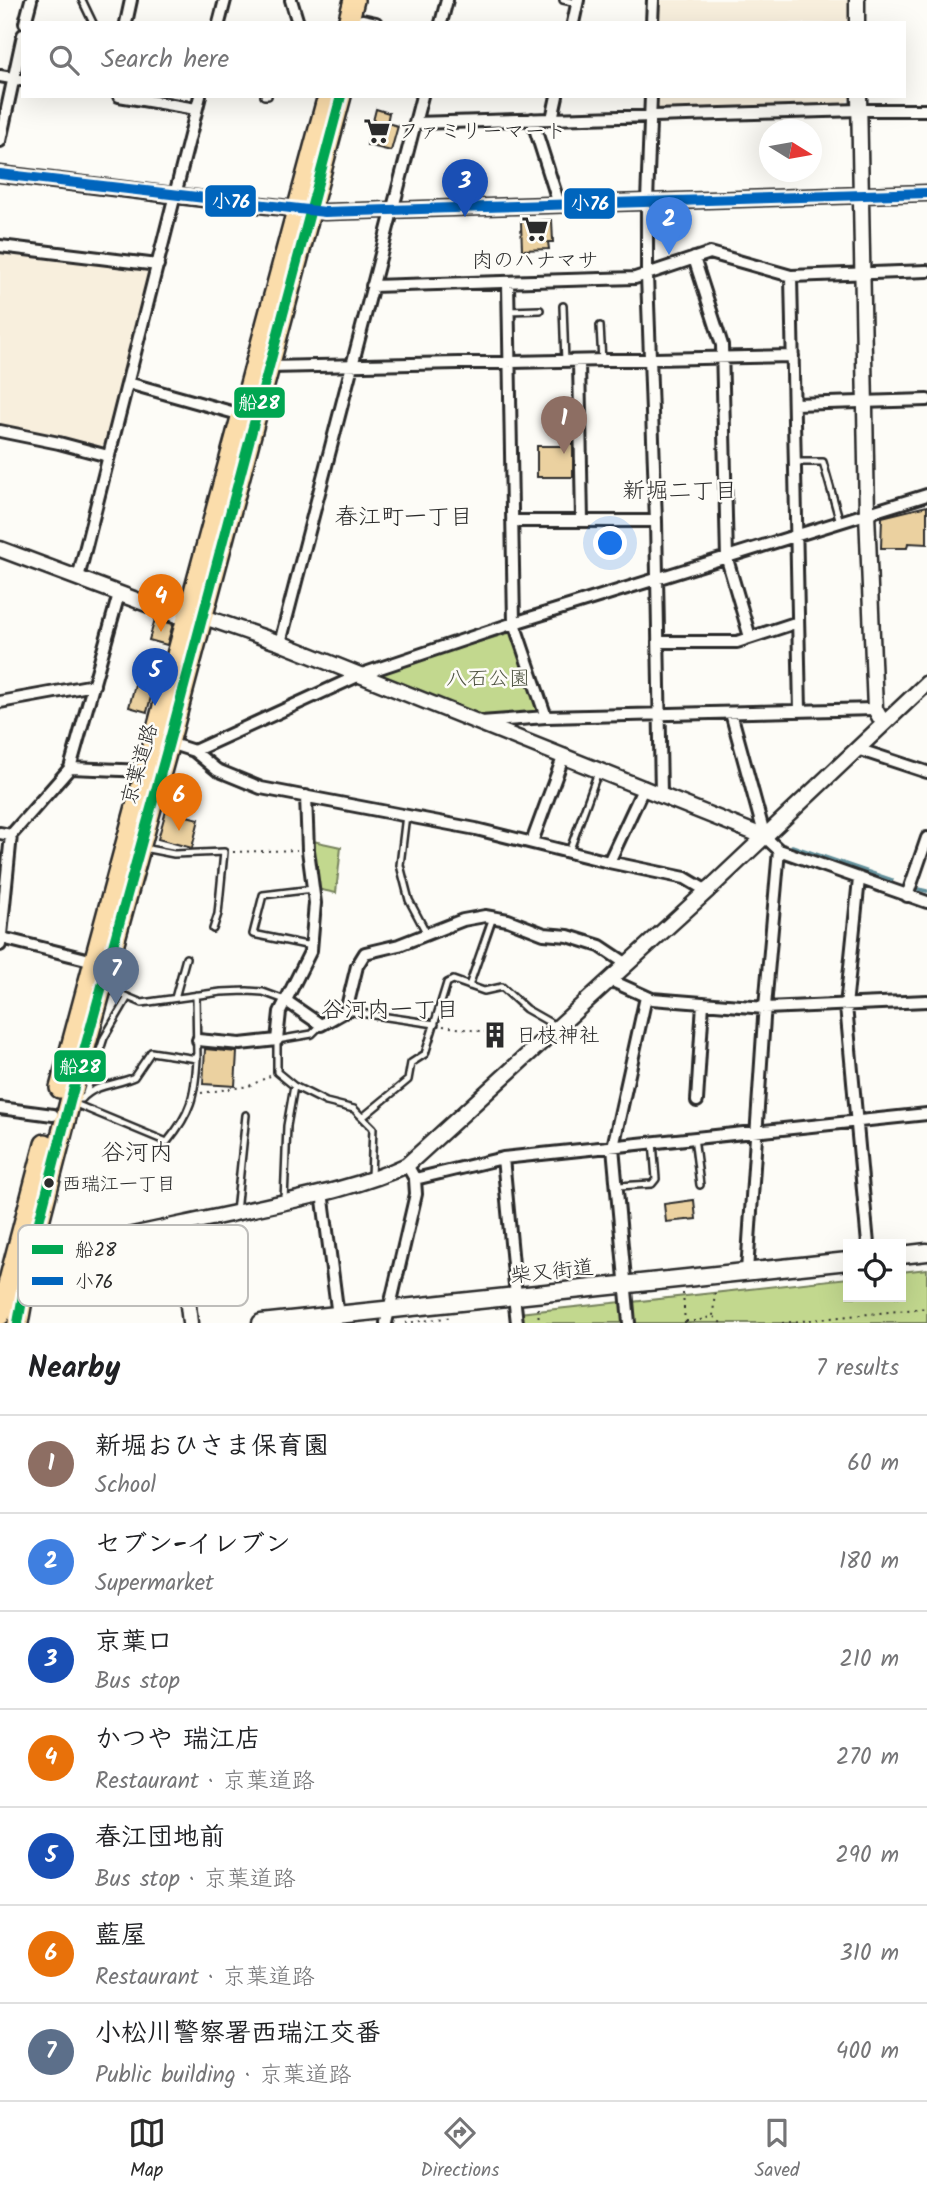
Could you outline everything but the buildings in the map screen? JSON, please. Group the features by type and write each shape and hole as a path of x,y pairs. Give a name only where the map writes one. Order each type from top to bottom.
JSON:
{"highway":[{"path":"354,0 362,21"},
{"path":"362,21 368,0"},
{"name":"京葉道路","path":"26,1225 146,771 269,367 328,98"},
{"name":"京葉道路","path":"29,1225 76,1098 139,848 169,743 194,618 242,415 303,210 340,98"},
{"name":"京葉道路","path":"0,1315 18,1255"},
{"name":"京葉道路","path":"18,1255 18,1323"}],"main road":[{"path":"906,1254 927,1252"},
{"name":"柴又街道","path":"261,1323 338,1315 387,1317 515,1296 843,1261"}],"street":[{"path":"26,21 31,0"},
{"path":"126,21 131,0"},
{"path":"220,21 225,0"},
{"path":"291,0 297,21"},
{"path":"442,21 447,0"},
{"path":"652,21 653,0"},
{"path":"857,0 857,21"},
{"path":"573,21 578,2"},
{"path":"0,141 18,79 21,53"},
{"path":"0,76 18,79"},
{"path":"131,98 196,109"},
{"path":"78,578 199,98"},
{"path":"280,643 421,98"},
{"path":"552,119 557,98"},
{"path":"651,98 647,275 658,580 661,794"},
{"path":"415,122 650,116 859,103 927,110"},
{"path":"859,103 867,402 867,513 875,709 883,723"},
{"path":"532,119 559,204"},
{"path":"0,174 303,210 927,193"},
{"path":"0,246 158,265"},
{"path":"372,286 647,275 710,253 791,276 927,271"},
{"path":"694,258 722,345 726,559 750,637"},
{"path":"791,276 800,711"},
{"path":"508,282 514,623 545,716"},
{"path":"269,367 793,356"},
{"path":"579,362 582,521"},
{"path":"128,383 242,415"},
{"path":"794,404 927,400"},
{"path":"0,431 108,456"},
{"path":"194,751 362,674 514,623 927,495"},
{"path":"512,521 656,520"},
{"path":"0,549 119,594 280,643 362,674 765,837 779,850 927,902"},
{"path":"94,961 1,941 6,834 70,768 119,594"},
{"path":"659,642 737,642 798,622"},
{"path":"183,1225 370,1181 407,1165 707,891 927,683"},
{"path":"0,702 94,685"},
{"path":"481,722 545,716 875,709"},
{"path":"731,713 765,837"},
{"path":"169,743 194,751 216,770 261,789 406,815 532,842 685,878 707,891"},
{"path":"857,749 927,772"},
{"path":"532,842 564,755"},
{"path":"70,768 146,771"},
{"path":"609,862 644,787"},
{"path":"198,1040 240,1044 277,1040 280,1012 311,946 315,903 306,796"},
{"path":"907,896 927,838"},
{"path":"747,1271 779,850"},
{"path":"859,878 846,1006 868,1239"},
{"path":"285,1000 321,1025 346,1011 357,966 365,953 399,945 463,920 493,917 544,934 568,936 600,946 627,964"},
{"path":"610,980 646,997 765,1008 927,1001"},
{"path":"629,1323 613,1147 646,997"},
{"path":"697,1101 703,1003"},
{"path":"0,1108 53,1115"},
{"path":"415,1179 503,1158 927,1115"},
{"path":"503,1158 517,1323"},
{"path":"387,1317 416,1194 415,1179 407,1165"},
{"path":"322,1192 338,1315"}],"lane":[{"path":"82,0 92,21"},
{"path":"564,0 578,2"},
{"path":"563,306 565,362"},
{"path":"508,311 540,310"},
{"path":"600,326 601,361"},
{"path":"795,462 822,462 840,522"},
{"path":"569,852 599,769"},
{"path":"406,815 400,865 409,900 427,934"},
{"path":"139,848 174,854 224,852 214,929"},
{"path":"311,946 253,934 263,895 313,889"},
{"path":"469,986 493,917"},
{"path":"175,999 186,958"},
{"path":"363,1117 408,1080 411,1063 425,1054 447,983 453,980 484,991 502,987 526,1009 557,1026"},
{"path":"103,987 142,1003 247,991 263,992 285,1000"},
{"path":"76,1098 167,1142 178,1128 195,1095 198,1040 196,995"},
{"path":"76,1098 104,1038 128,997"},
{"path":"346,1011 435,1024"},
{"path":"321,1025 312,1034 277,1040 277,1072 294,1086 326,1102 354,1109 373,1128 370,1181"},
{"path":"76,1098 134,1077 151,1052 197,1059"},
{"path":"284,1202 287,1126 294,1086"},
{"path":"236,1213 246,1115"},
{"path":"694,1138 700,1185"},
{"path":"617,1186 652,1184 656,1179 653,1142"}],"path":[{"path":"224,852 309,849"},
{"path":"435,1024 493,1033"},
{"path":"195,1095 249,1086 277,1072"},
{"path":"713,1316 716,1274"},
{"path":"681,1278 685,1322 713,1316"},
{"path":"537,1308 539,1323"},
{"path":"782,1323 927,1308"},
{"path":"713,1316 721,1323"}],"shaded area":[{"path":"658,0 849,0 849,21 658,21"},
{"path":"657,98 850,98 845,103 663,111 657,107"},
{"path":"0,254 148,271 107,443 100,447 0,426"}],"green space":[{"name":"八石公園","path":"512,632 538,711 483,717 382,677 383,671"},
{"path":"313,841 341,847 336,893 317,889"},
{"path":"927,1269 927,1323 635,1323 632,1302 843,1279 843,1302 906,1302 906,1271"},
{"path":"621,1302 623,1323 520,1323 519,1313"}],"waterway":[{"path":"792,846 892,880"},
{"path":"918,889 927,891"}],"transit line":[{"name":"船28","path":"38,1225 340,98"},
{"name":"小76","path":"0,174 325,212 927,193"},
{"name":"船28","path":"18,1323 21,1306"}],"place":[{"name":"ファミリーマート","path":"377,131"},
{"name":"京葉口","path":"465,217"},
{"name":"肉のハナマサ","path":"535,229"},
{"name":"セブン-イレブン","path":"669,255"},
{"name":"新堀おひさま保育園","path":"564,454"},
{"name":"かつや 瑞江店","path":"161,632"},
{"name":"春江団地前","path":"155,706"},
{"name":"藍屋","path":"179,831"},
{"name":"小松川警察署西瑞江交番","path":"116,1005"},
{"name":"日枝神社","path":"495,1035"},
{"name":"西瑞江一丁目","path":"49,1183"}],"district":[{"name":"新堀二丁目","path":"680,490"},
{"name":"春江町一丁目","path":"404,516"},
{"name":"谷河内一丁目","path":"390,1009"},
{"name":"谷河内","path":"137,1152"}]}
